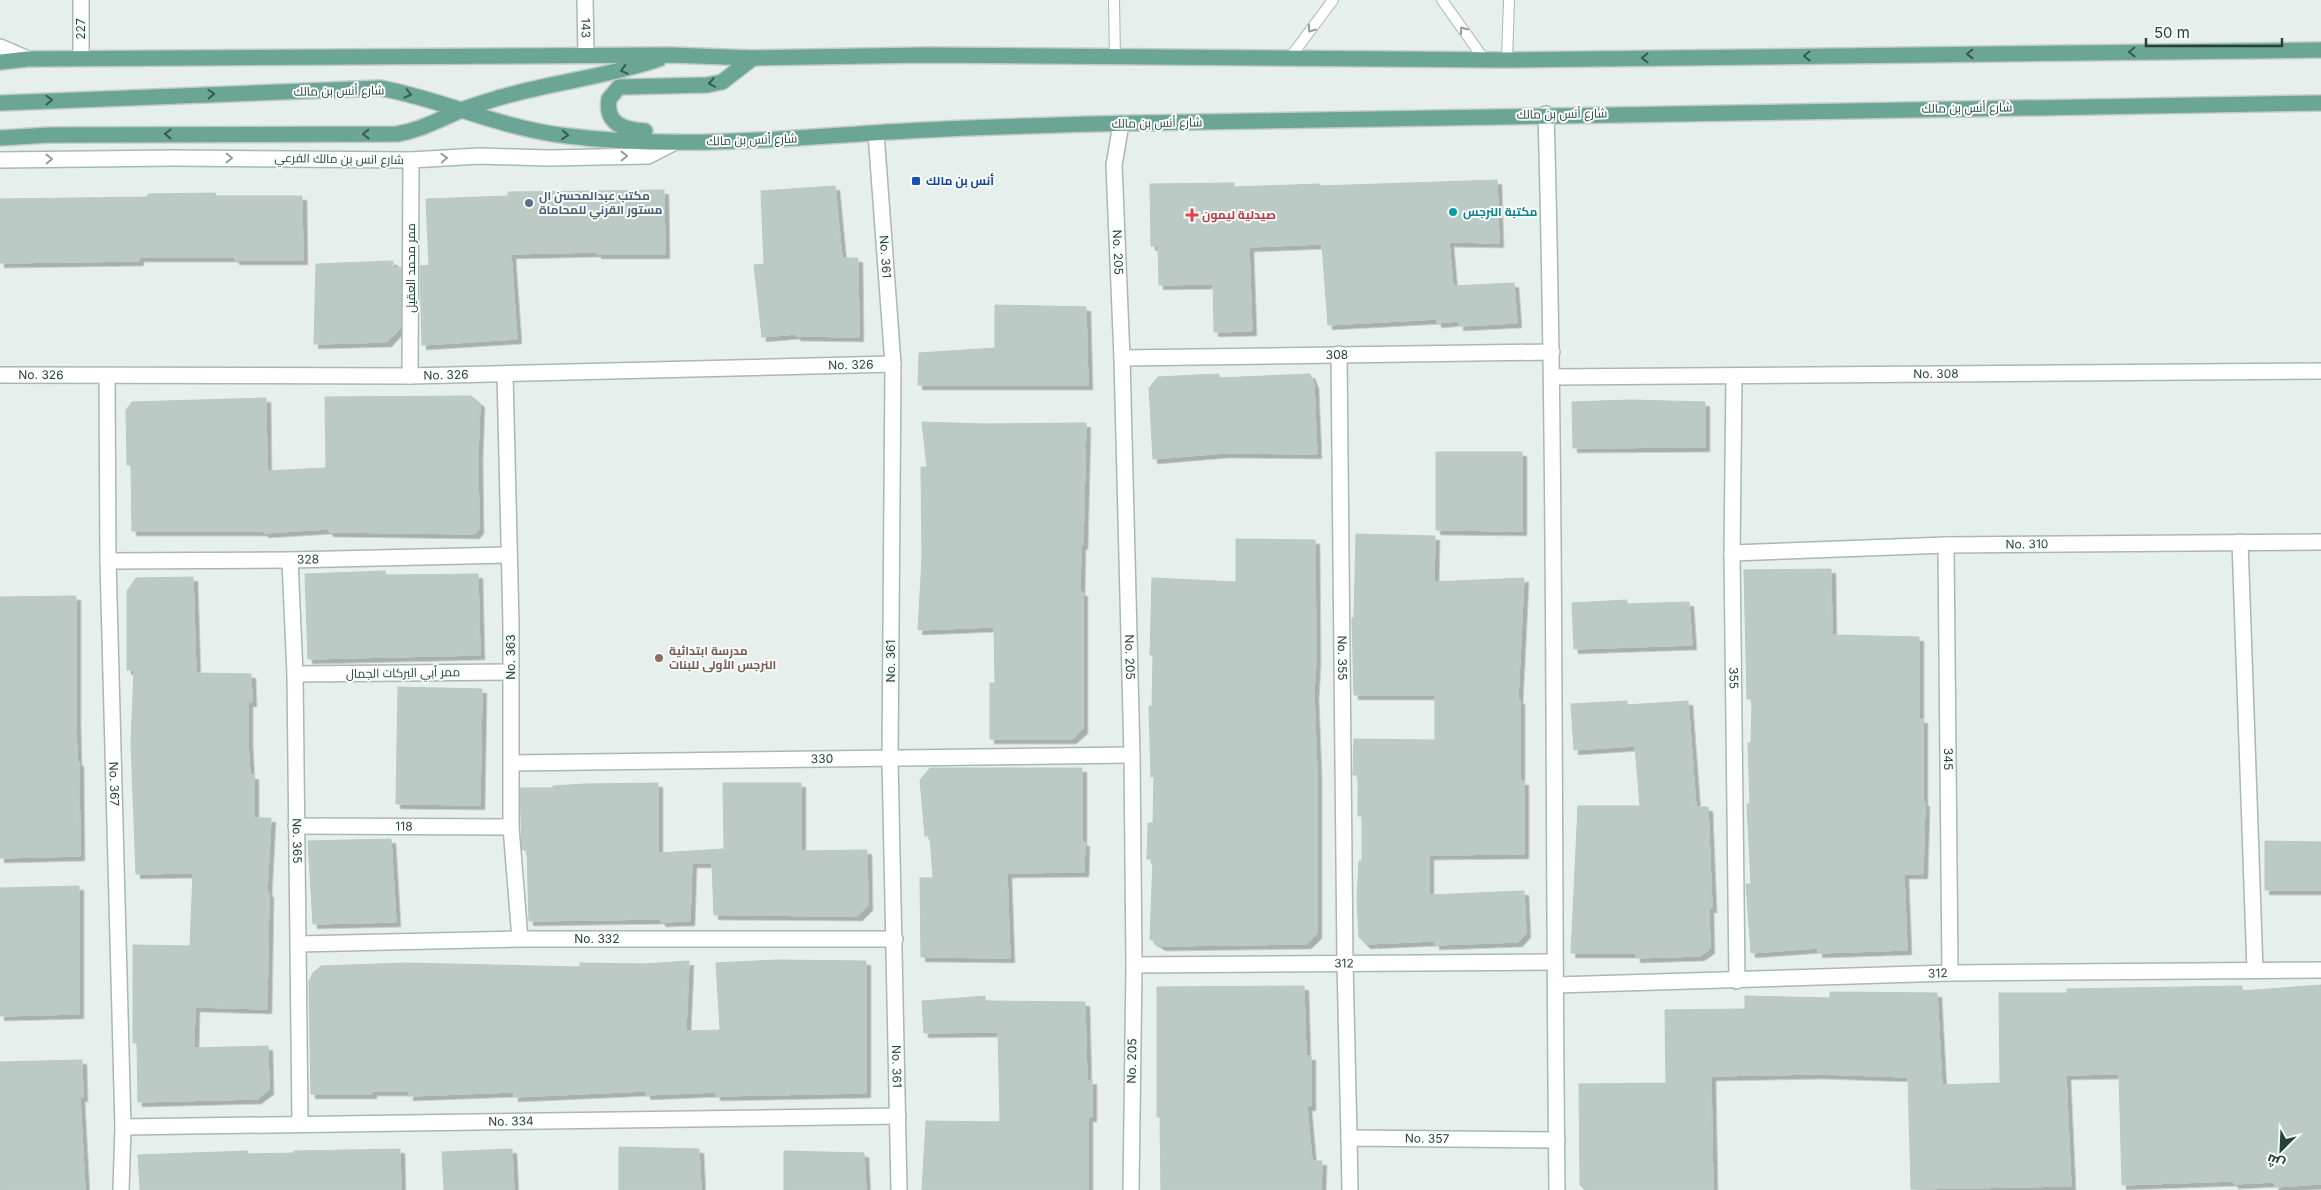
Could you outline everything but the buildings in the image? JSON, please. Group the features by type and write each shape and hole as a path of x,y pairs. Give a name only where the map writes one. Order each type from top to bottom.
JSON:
{"main road":[{"path":"0,62 28,59 81,58 586,55 670,55 753,58 926,55 1507,60 2321,50"},
{"path":"0,138 59,135 397,134 416,130 461,110 544,86 624,71 670,55"},
{"path":"680,142 660,132 632,130 620,126 609,114 609,99 619,87 707,85 722,82 753,58"},
{"name":"شارع أنس بن مالك","path":"0,103 380,88 403,92 502,123 557,135 680,142 753,142 876,133 1121,124 1546,114 2321,103"}],"street":[{"name":"227","path":"81,0 81,58"},
{"name":"143","path":"585,0 586,55"},
{"path":"0,46 28,59"},
{"path":"1546,114 1552,352 1554,962 1556,985 1557,1190"},
{"name":"No. 205","path":"1121,124 1114,165 1122,358 1132,755 1134,965 1131,1190"},
{"name":"No. 361","path":"876,133 893,364 890,759 899,1190"},
{"name":"شارع انس بن مالك الفرعي","path":"0,160 174,158 411,160 479,156 548,158 648,156 680,142"},
{"name":"ممر محمد العقيل","path":"410,376 411,160"},
{"name":"308","path":"1122,358 1552,352"},
{"name":"No. 355","path":"1339,354 1345,962 1349,1138"},
{"name":"No. 326","path":"0,375 410,376 893,364"},
{"name":"No. 308","path":"1552,378 2321,371"},
{"name":"No. 363","path":"505,374 512,763 511,827 520,939"},
{"name":"No. 367","path":"107,376 108,561 123,1127 121,1190"},
{"name":"355","path":"1734,376 1732,553 1737,981"},
{"path":"2240,542 2255,970"},
{"name":"No. 310","path":"1732,553 1946,544 2321,542"},
{"name":"345","path":"1946,544 1950,973"},
{"name":"328","path":"108,561 290,560 508,555"},
{"name":"No. 365","path":"290,560 295,674 300,1123"},
{"name":"ممر أبي البركات الجمال","path":"295,674 510,672"},
{"name":"330","path":"512,763 1132,755"},
{"name":"118","path":"296,826 511,827"},
{"name":"No. 332","path":"298,944 520,939 895,939"},
{"name":"312","path":"1134,965 1554,962"},
{"name":"312","path":"1556,985 1737,981 1950,973 2321,970"},
{"name":"No. 334","path":"123,1127 898,1116"},
{"path":"1349,1138 1350,1190"},
{"name":"No. 357","path":"1349,1138 1557,1140"}],"lane":[{"path":"1114,0 1115,58"},
{"path":"1289,59 1333,0"},
{"path":"1442,0 1484,59"},
{"path":"1507,60 1509,0"}],"place":[{"name":"أنس بن مالك","path":"916,181"},
{"name":"مكتب عبدالمحسن ال مستور القرني للمحاماة","path":"529,203"},
{"name":"مكتبة النرجس","path":"1453,212"},
{"name":"صيدلية ليمون","path":"1192,215"},
{"name":"مدرسة ابتدائية النرجس الأولى للبنات","path":"659,658"}]}
